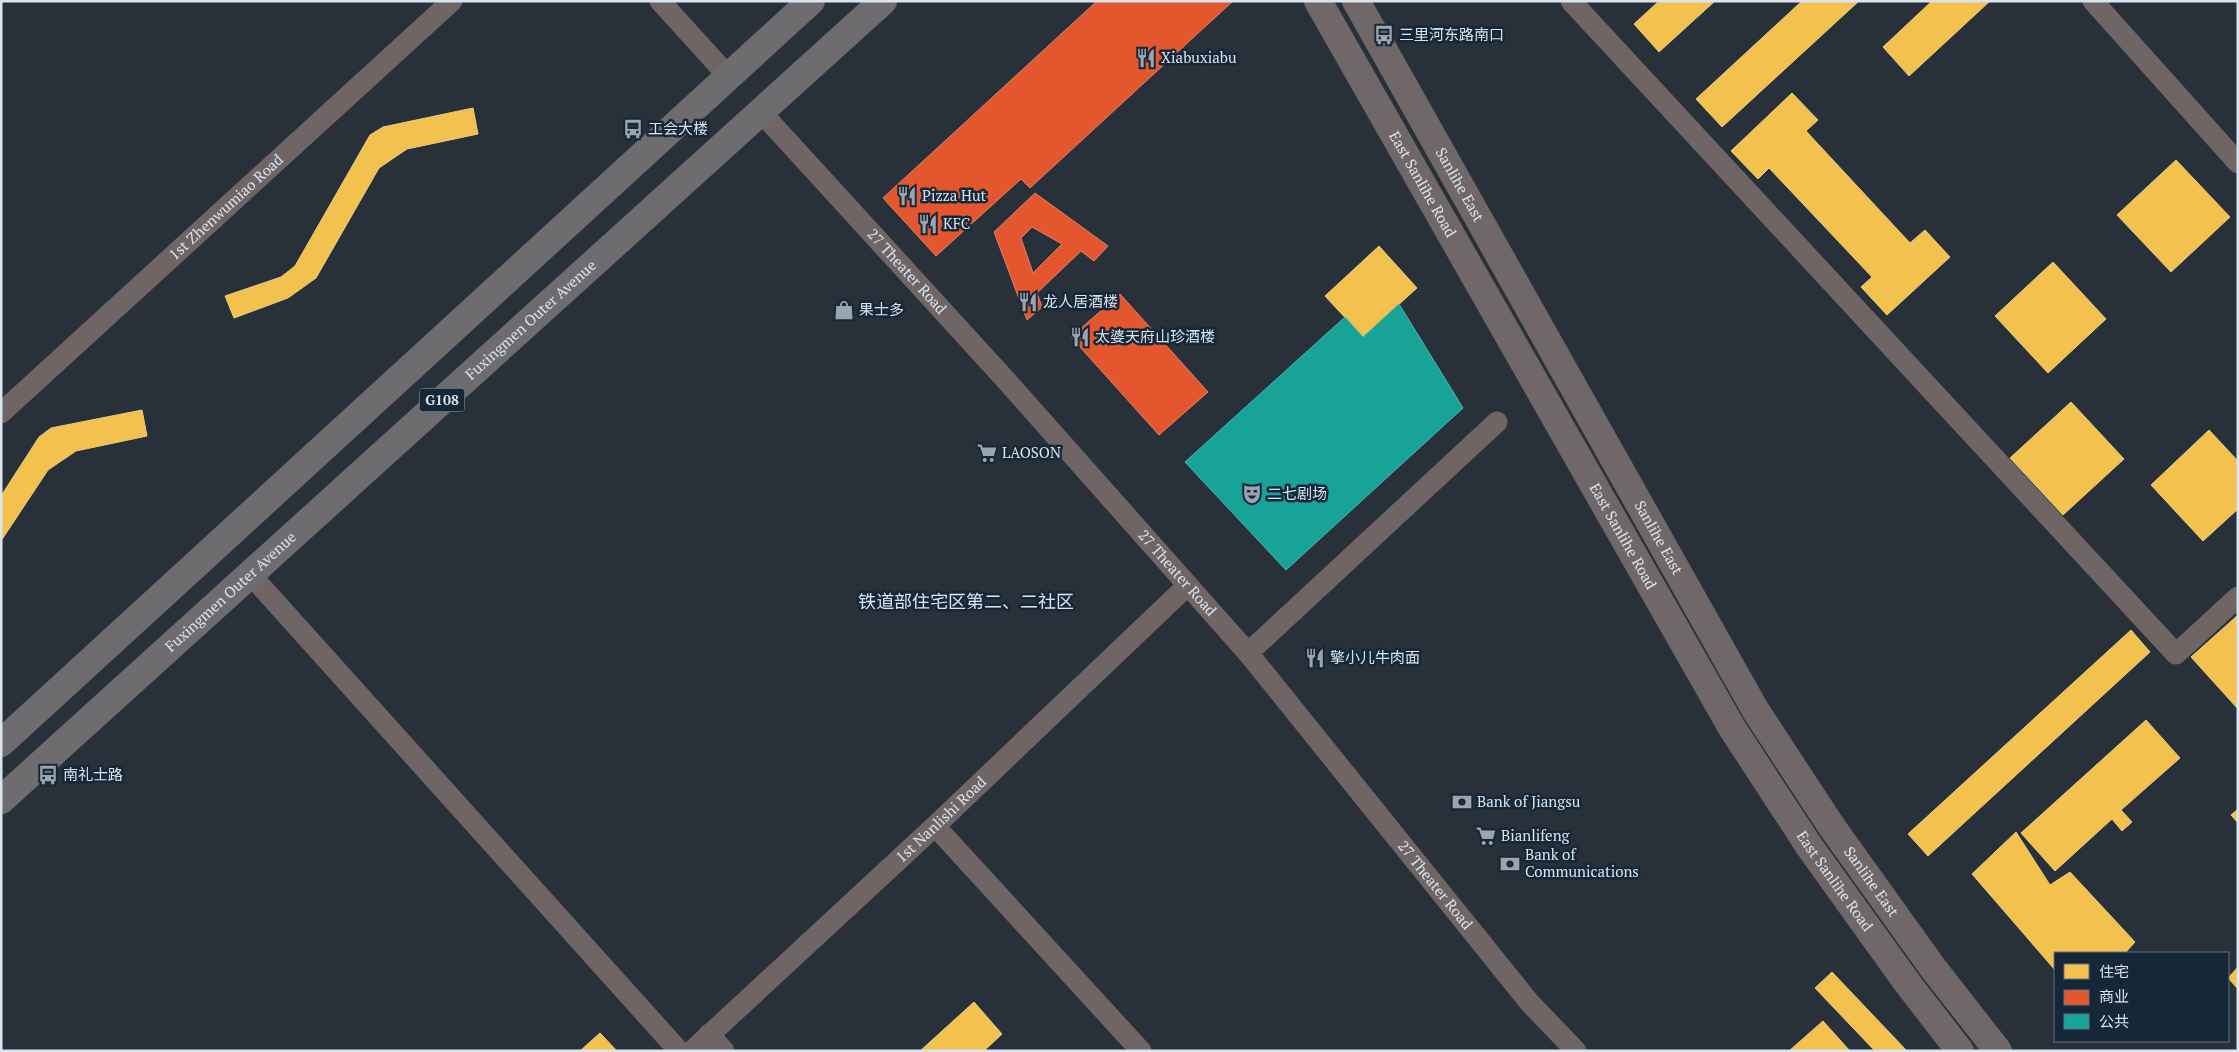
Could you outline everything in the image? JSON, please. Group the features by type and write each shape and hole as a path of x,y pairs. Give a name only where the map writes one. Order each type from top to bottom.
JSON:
{"highway":[{"name":"G108","path":"1,743 811,1"},
{"name":"Fuxingmen Outer Avenue","path":"1,800 882,1"}],"main road":[{"name":"East Sanlihe Road","path":"1318,1 1732,728 1809,846 1908,984 1960,1051"},
{"name":"Sanlihe East","path":"1356,1 1756,711 1843,842 1932,968 1998,1051"}],"street":[{"name":"1st Zhenwumiao Road","path":"1,413 452,1"},
{"path":"660,1 729,77"},
{"path":"1571,1 2176,654 2238,597"},
{"path":"2093,1 2238,163"},
{"name":"27 Theater Road","path":"761,112 1004,378 1248,653 1529,1002 1576,1051"},
{"path":"1248,653 1497,422"},
{"path":"250,574 679,1051"},
{"name":"1st Nanlishi Road","path":"692,1051 935,826 1187,586"},
{"path":"935,826 1141,1051"},
{"path":"709,1034 724,1051"}],"building: 住宅":[{"path":"1659,1 1715,1 1659,52 1634,24"},
{"path":"1802,1 1859,1 1722,127 1696,99"},
{"path":"1932,1 1990,1 1909,76 1883,47"},
{"path":"1792,93 1818,120 1806,131 1910,243 1925,230 1950,257 1887,315 1861,287 1872,277 1769,168 1758,179 1731,151"},
{"path":"473,108 478,134 407,149 379,168 316,278 288,298 234,318 225,296 281,277 295,266 370,135 383,127"},
{"path":"2176,160 2230,217 2171,272 2117,215"},
{"path":"1379,246 1417,288 1363,337 1325,296"},
{"path":"2053,262 2106,319 2048,373 1995,316"},
{"path":"2071,402 2124,459 2063,515 2010,458"},
{"path":"142,410 147,436 76,451 48,470 1,541 1,496 39,437 51,428"},
{"path":"2209,430 2238,461 2238,509 2203,541 2151,485"},
{"path":"2238,615 2238,709 2191,657"},
{"path":"2131,630 2150,652 1928,856 1908,834"},
{"path":"2146,720 2180,758 2121,810 2132,822 2122,831 2112,819 2055,871 2021,833"},
{"path":"2238,809 2238,823 2231,815"},
{"path":"2016,832 2050,885 2070,872 2135,942 2126,952 2054,952 2054,969 1972,874"},
{"path":"2238,967 2238,989 2229,979"},
{"path":"1832,972 1907,1051 1875,1051 1815,988"},
{"path":"974,1002 1002,1034 984,1051 920,1051"},
{"path":"1823,1021 1850,1051 1789,1051"},
{"path":"600,1033 617,1051 580,1051"}],"building: 商业":[{"path":"1097,1 1233,1 1030,188 1021,179 936,256 883,198"},
{"path":"1035,193 1108,246 1094,261 1081,251 1037,293 1042,307 1027,320 994,232","holes":["1032,227 1062,244 1033,273 1021,238"]},
{"path":"1120,294 1208,392 1159,435 1071,337"}],"building: 公共":[{"path":"1399,304 1463,408 1286,570 1185,462 1345,317 1363,337"}],"place":[{"name":"三里河东路南口","path":"1384,35"},
{"name":"Xiabuxiabu","path":"1146,58"},
{"name":"工会大楼","path":"633,129"},
{"name":"Pizza Hut","path":"907,196"},
{"name":"KFC","path":"928,224"},
{"name":"龙人居酒楼","path":"1028,302"},
{"name":"果士多","path":"844,310"},
{"name":"太婆天府山珍酒楼","path":"1080,337"},
{"name":"LAOSON","path":"987,453"},
{"name":"二七剧场","path":"1252,494"},
{"name":"擎小儿牛肉面","path":"1315,658"},
{"name":"南礼士路","path":"48,775"},
{"name":"Bank of Jiangsu","path":"1462,802"},
{"name":"Bianlifeng","path":"1486,836"},
{"name":"Bank of Communications","path":"1510,864"}],"district":[{"name":"铁道部住宅区第二、二社区","path":"966,602"}]}
